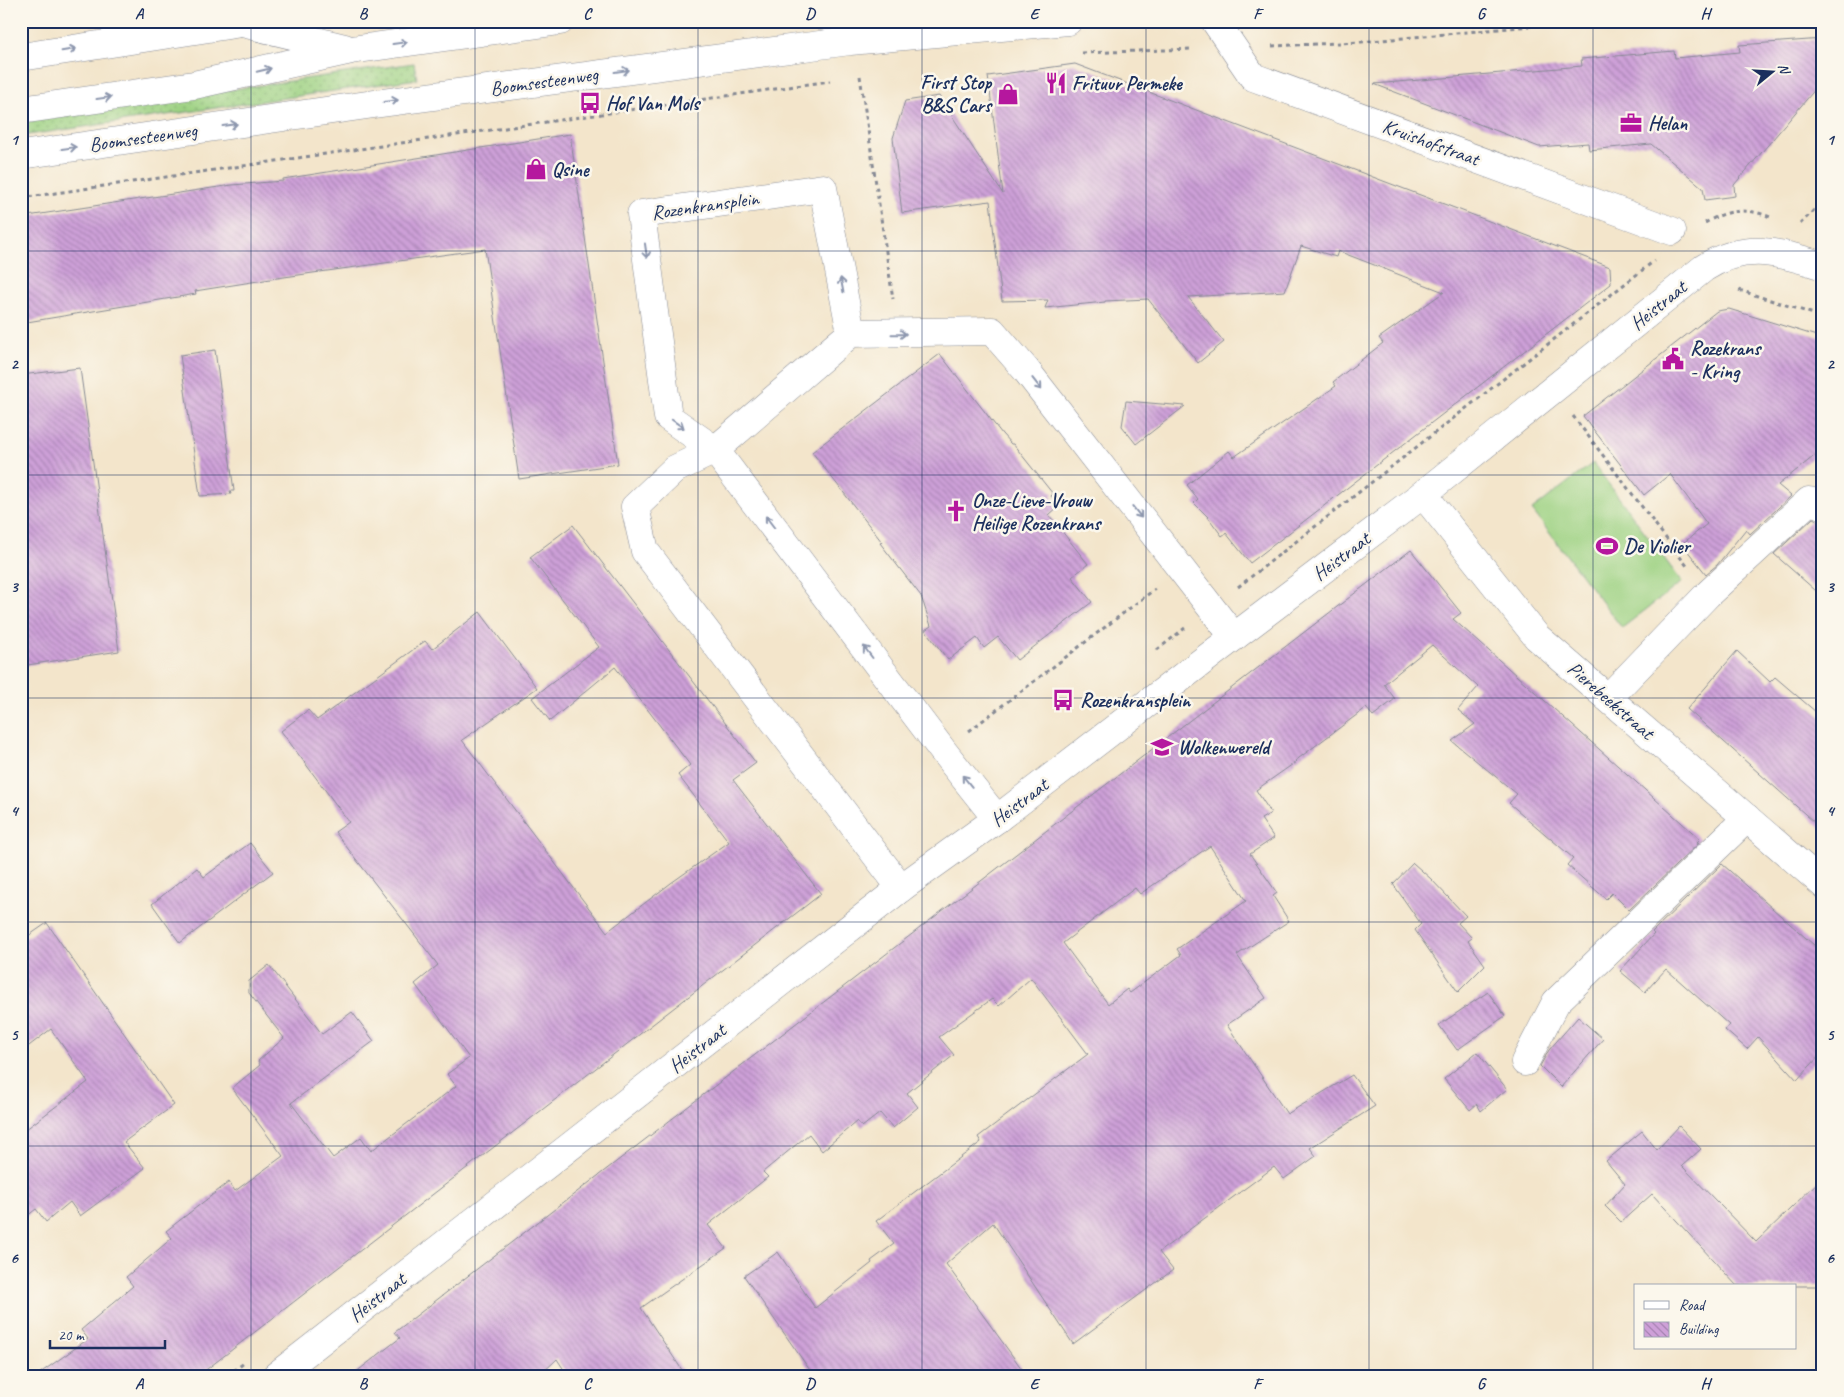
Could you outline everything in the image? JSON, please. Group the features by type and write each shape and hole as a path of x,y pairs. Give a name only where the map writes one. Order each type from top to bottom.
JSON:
{"main road":[{"path":"21,110 194,85 351,50 560,21"},
{"name":"Boomsesteenweg","path":"21,155 374,104 850,41 1068,21"},
{"name":"Kruishofstraat","path":"1215,21 1253,77 1672,232"},
{"path":"21,57 248,22 351,50"},
{"name":"Rozenkransplein","path":"851,333 823,188 641,214 668,417 715,450 943,751 997,819"},
{"name":"Heistraat","path":"276,1376 901,888 997,819 1423,494 1704,268 1719,259 1748,251 1789,255 1823,266"},
{"path":"901,888 645,551 635,507 675,469 715,450 851,333 899,334 992,331 1026,370 1234,637"},
{"name":"Pierebeekstraat","path":"1423,494 1537,636 1823,884"},
{"path":"1608,698 1708,594 1809,501 1823,505"},
{"path":"1525,1062 1556,1002 1747,818"}],"path":[{"path":"1079,54 1362,42 1584,21"},
{"path":"850,78 860,76 899,334"},
{"path":"21,198 831,81"},
{"path":"1731,287 1823,317"},
{"path":"1552,390 1708,594"},
{"path":"943,751 1181,569"}],"green space":[{"path":"414,63 417,79 21,136 21,120"},
{"name":"De Violier","path":"1593,463 1682,582 1622,628 1532,510"}],"building":[{"name":"Helan","path":"1823,39 1823,80 1734,185 1735,196 1705,200 1703,188 1651,144 1589,150 1588,143 1539,147 1374,84 1582,66 1581,59 1674,51 1675,58 1740,52 1739,45"},
{"path":"1075,64 1610,267 1611,284 1250,563 1226,533 1222,536 1208,517 1194,503 1198,499 1187,485 1229,451 1234,457 1336,386 1333,382 1383,343 1379,338 1444,292 1338,251 1336,257 1301,246 1285,291 1188,297 1224,342 1198,363 1148,299 1105,301 1045,308 1048,300 1002,301 990,201 902,213 893,138 905,101 939,96 1003,194 988,76"},
{"path":"570,134 618,464 519,479 485,249 195,291 196,294 21,323 21,217 232,185 283,181 283,179"},
{"path":"1729,309 1823,338 1823,449 1778,485 1791,496 1750,534 1746,529 1717,565 1706,574 1682,544 1707,524 1670,474 1644,495 1583,416 1717,311"},
{"path":"215,350 234,491 230,491 231,494 200,496 180,355"},
{"name":"Onze-Lieve-Vrouw Heilige Rozenkrans","path":"940,354 1002,434 1013,444 1053,494 1051,496 1059,506 1049,515 1088,564 1072,577 1092,602 1017,660 998,637 984,648 977,638 948,660 925,630 931,626 921,596 812,452"},
{"path":"80,368 119,651 21,666 21,375"},
{"path":"1126,401 1185,406 1136,444 1122,426"},
{"path":"1813,518 1823,523 1823,597 1774,554"},
{"path":"573,525 756,763 733,780 821,894 198,1376 36,1376 88,1339 81,1330 133,1286 126,1277 172,1238 166,1231 229,1182 235,1191 283,1156 232,1088 260,1065 258,1061 284,1038 249,993 249,981 269,965 322,1034 352,1012 374,1041 291,1103 333,1158 361,1137 371,1151 456,1086 447,1074 469,1058 415,984 438,965 335,832 349,822 281,731 308,710 317,720 425,641 432,649 480,612 537,688 462,740 607,932 729,842 678,775 690,765 615,667 550,721 532,698 599,647 530,557"},
{"path":"1411,550 1461,613 1453,619 1700,839 1697,842 1699,843 1629,910 1612,893 1606,899 1567,865 1573,858 1509,803 1517,794 1452,741 1475,724 1458,710 1478,687 1432,645 1384,684 1395,699 1373,716 1366,708 1256,790 1271,813 1261,819 1274,838 1250,854 1277,893 1273,896 1289,921 1237,955 1266,998 1227,1025 1287,1114 1352,1075 1375,1106 1310,1148 1316,1156 1284,1179 1274,1167 1159,1252 1173,1270 1073,1344 993,1223 946,1264 1027,1376 814,1376 744,1276 778,1252 815,1308 894,1244 876,1221 981,1142 978,1137 1088,1054 1031,978 999,1006 992,999 939,1037 954,1055 907,1093 918,1107 893,1128 880,1113 862,1127 857,1121 822,1151 809,1134 763,1172 768,1177 708,1225 726,1248 641,1308 686,1376 568,1376 557,1359 539,1376 351,1376 400,1338 395,1332","holes":["1210,846 1246,901 1177,949 1181,955 1130,993 1127,989 1108,1004 1063,943 1135,888 1140,894"]},
{"path":"1737,651 1770,682 1775,677 1823,718 1823,830 1687,709"},
{"path":"250,843 273,872 180,943 152,904 197,868 204,877"},
{"path":"1413,863 1466,916 1458,923 1472,938 1468,941 1485,965 1458,992 1415,930 1421,924 1393,884"},
{"path":"1722,864 1823,953 1823,1052 1797,1080 1758,1037 1747,1049 1725,1030 1729,1025 1666,969 1645,992 1620,971 1654,934 1652,932"},
{"path":"47,923 174,1105 124,1142 145,1168 80,1216 70,1202 46,1222 36,1209 21,1221 21,1133 88,1082 51,1029 21,1052 21,941"},
{"path":"1488,992 1505,1016 1457,1050 1439,1025"},
{"path":"1578,1017 1603,1039 1561,1087 1540,1066 1549,1050"},
{"path":"1477,1052 1507,1089 1481,1111 1477,1104 1470,1110 1444,1079"},
{"path":"1679,1126 1701,1149 1682,1166 1756,1242 1823,1177 1823,1286 1735,1284 1652,1194 1621,1222 1605,1206 1625,1184 1606,1161 1642,1131 1657,1150"}],"place":[{"name":"Frituur Permeke","path":"1056,83"},
{"name":"First Stop B&S Cars","path":"1008,94"},
{"name":"Hof Van Mols","path":"590,103"},
{"name":"Helan","path":"1631,123"},
{"name":"Qsine","path":"536,169"},
{"name":"Rozekrans - Kring","path":"1673,359"},
{"name":"Onze-Lieve-Vrouw Heilige Rozenkrans","path":"956,511"},
{"name":"De Violier","path":"1607,546"},
{"name":"Rozenkransplein","path":"1063,700"},
{"name":"Wolkenwereld","path":"1162,747"}]}
